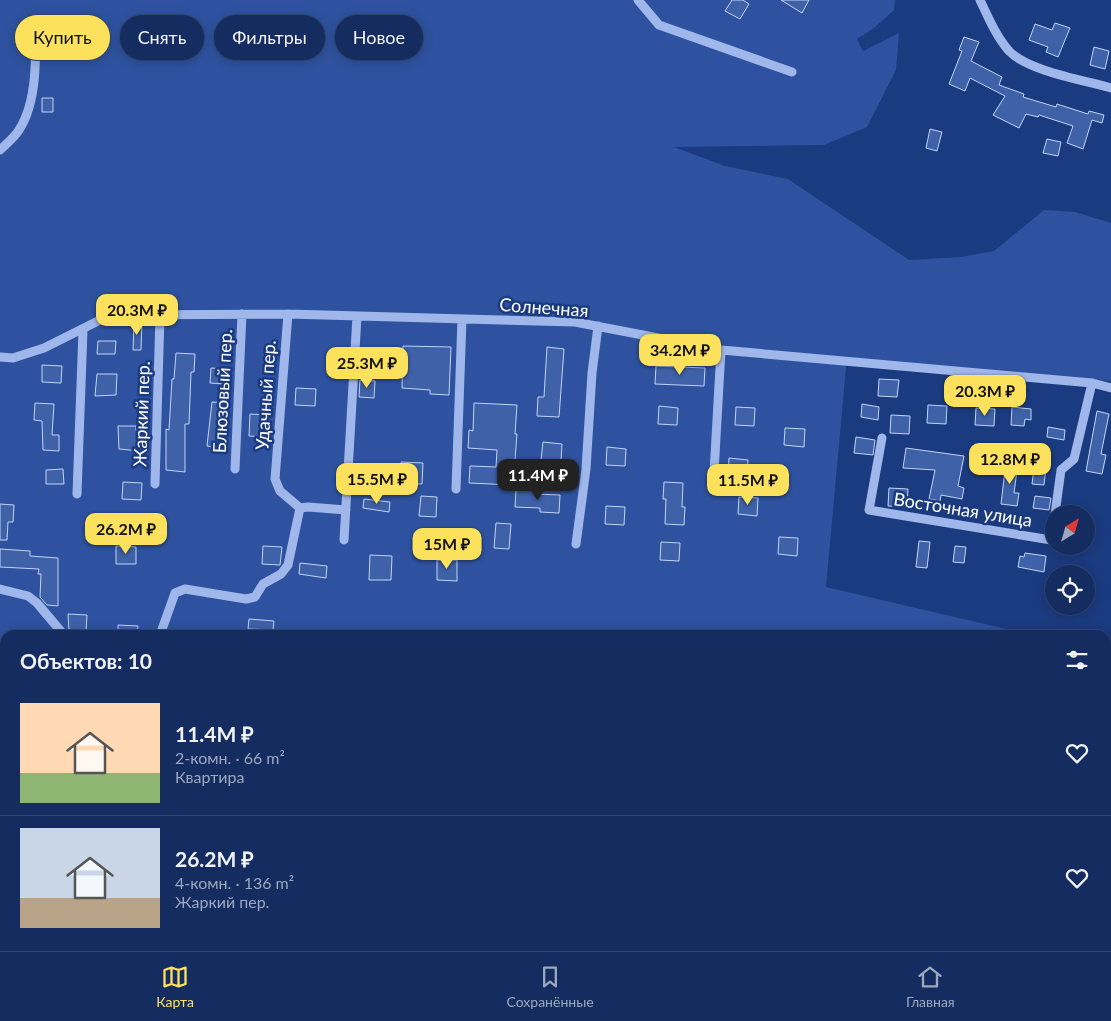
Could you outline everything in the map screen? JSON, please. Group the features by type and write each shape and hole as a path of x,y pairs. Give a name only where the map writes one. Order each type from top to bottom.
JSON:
{"street":[{"path":"638,0 659,25 792,72"},
{"path":"980,0 995,33 1010,52 1024,62 1111,88"},
{"path":"0,150 19,131 28,111 36,60"},
{"name":"Блюзовый пер.","path":"235,469 242,314"},
{"name":"Солнечная","path":"0,358 13,358 44,348 110,315 288,314 575,322 722,350 1092,383 1111,388"},
{"name":"Удачный пер.","path":"288,314 275,479 280,492 300,508"},
{"name":"Жаркий пер.","path":"155,484 160,316"},
{"path":"344,540 357,316"},
{"path":"456,489 462,319"},
{"path":"576,544 586,469 592,373 598,326"},
{"path":"77,494 83,330"},
{"path":"713,490 722,350"},
{"path":"1056,505 1061,470 1074,459 1092,383"},
{"name":"Восточная улица","path":"882,438 869,510 1045,539"},
{"path":"162,630 176,593 185,589 246,599 255,597 263,584 281,574 288,565 300,508 346,510"},
{"path":"0,589 28,596 38,603 60,630"}],"shaded area":[{"path":"0,0 895,0 894,10 874,28 857,39 863,51 899,33 896,70 867,127 824,145 674,147 725,166 788,179 909,260 961,257 994,251 1044,210 1075,212 1111,223 1111,381 992,375 847,357 826,587 1011,630 0,630"}],"building":[{"path":"732,0 743,0 749,4 740,19 725,11"},
{"path":"781,0 809,0 802,13"},
{"path":"1055,23 1070,28 1058,57 1046,52 1048,47 1029,40 1035,24 1052,30"},
{"path":"964,37 979,42 971,61 1002,77 999,85 1024,94 1023,97 1056,107 1057,104 1088,114 1089,111 1104,115 1102,123 1092,120 1083,149 1067,143 1073,126 1039,115 1038,117 1026,114 1019,128 993,115 1005,96 970,78 965,91 949,84 962,51 959,50"},
{"path":"1094,47 1109,51 1105,69 1090,65"},
{"path":"42,98 53,98 53,112 42,112"},
{"path":"930,129 942,132 937,151 926,148"},
{"path":"1047,139 1061,142 1058,156 1043,153"},
{"path":"134,321 142,321 141,350 133,350"},
{"path":"98,341 116,341 115,354 97,354"},
{"path":"403,346 451,347 449,395 430,394 430,390 402,388"},
{"path":"547,347 564,349 559,417 537,416 538,397 544,397"},
{"path":"176,353 195,354 194,372 191,372 189,424 185,424 185,472 166,470 166,429 169,430 172,379 174,379"},
{"path":"42,365 62,366 61,383 42,382"},
{"path":"656,366 705,368 704,386 655,384"},
{"path":"211,368 225,369 224,384 210,383"},
{"path":"97,374 117,374 116,395 95,396"},
{"path":"879,379 899,380 897,397 878,396"},
{"path":"360,380 375,381 374,398 359,397"},
{"path":"296,388 316,389 315,406 295,405"},
{"path":"212,402 226,403 221,448 207,446"},
{"path":"35,403 54,404 52,435 59,435 59,451 43,450 42,421 34,420"},
{"path":"474,403 517,405 513,485 469,483 470,466 496,467 497,450 468,448 469,430 473,431"},
{"path":"862,404 879,407 878,420 861,417"},
{"path":"928,405 947,406 946,424 927,423"},
{"path":"659,406 678,408 677,425 658,424"},
{"path":"736,407 755,408 754,426 735,425"},
{"path":"1012,407 1031,409 1031,420 1025,419 1024,426 1011,425"},
{"path":"976,408 995,409 994,426 975,425"},
{"path":"1097,411 1109,414 1101,454 1106,455 1102,474 1086,471"},
{"path":"250,414 266,415 265,437 249,436"},
{"path":"891,415 910,416 909,434 890,433"},
{"path":"118,426 136,426 136,430 140,430 140,451 119,449"},
{"path":"1048,427 1065,430 1064,440 1047,437"},
{"path":"785,428 805,429 804,447 784,445"},
{"path":"856,437 875,440 873,455 854,453"},
{"path":"543,442 562,444 561,461 541,460"},
{"path":"607,447 626,449 625,466 606,465"},
{"path":"906,448 964,456 958,486 964,488 962,499 941,495 940,501 929,499 935,470 903,468"},
{"path":"729,458 748,460 747,477 728,476"},
{"path":"1006,461 1018,463 1014,493 1019,493 1017,506 1001,504"},
{"path":"401,462 423,463 422,484 400,483"},
{"path":"1034,467 1046,468 1044,485 1032,484"},
{"path":"63,469 64,484 46,484 46,470"},
{"path":"123,482 142,483 141,500 122,499"},
{"path":"664,482 683,483 682,507 685,507 684,525 665,524 666,499 663,499"},
{"path":"889,488 908,489 907,507 888,506"},
{"path":"516,489 535,491 535,494 560,495 559,513 540,512 540,508 515,507"},
{"path":"421,496 437,497 436,517 419,516"},
{"path":"1035,496 1051,498 1050,505 1045,505 1045,510 1033,508"},
{"path":"739,497 758,498 757,516 738,514"},
{"path":"364,499 390,502 389,512 363,508"},
{"path":"0,504 14,505 13,522 8,522 7,540 0,540"},
{"path":"606,506 625,507 624,525 605,524"},
{"path":"496,523 511,524 509,549 494,548"},
{"path":"779,537 798,538 797,556 778,554"},
{"path":"919,541 930,542 927,568 916,567"},
{"path":"661,542 680,543 679,561 660,560"},
{"path":"116,546 136,547 136,564 116,564"},
{"path":"263,546 282,547 280,565 262,564"},
{"path":"955,546 966,547 964,563 953,562"},
{"path":"0,549 30,551 30,556 58,558 58,606 47,605 40,597 41,574 38,574 39,569 0,567"},
{"path":"1025,553 1046,556 1044,572 1018,567 1020,556 1024,557"},
{"path":"370,555 392,556 391,580 369,580"},
{"path":"437,560 457,560 457,581 437,580"},
{"path":"300,563 327,566 326,578 299,574"},
{"path":"68,614 87,615 86,630 69,630"},
{"path":"249,619 274,621 273,630 248,629"},
{"path":"118,625 138,626 138,630 118,630"}]}
